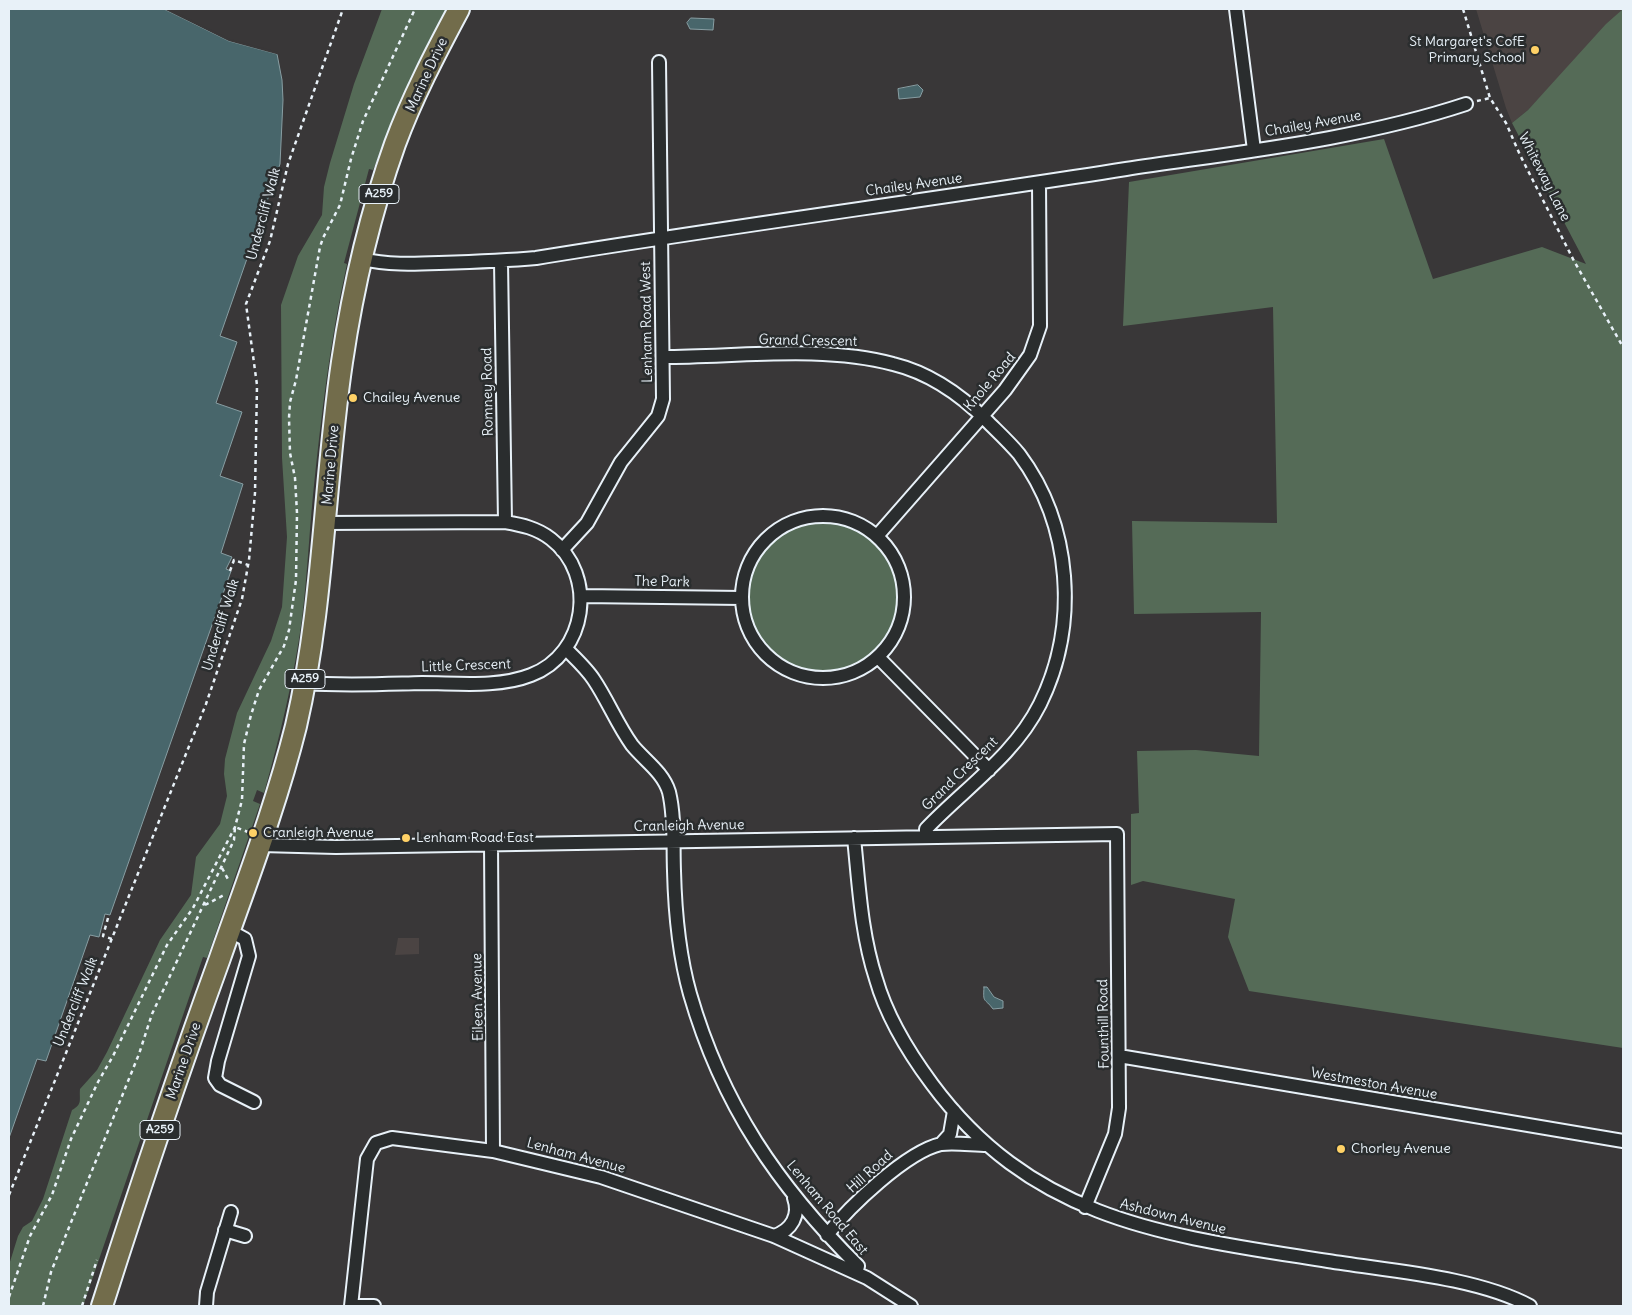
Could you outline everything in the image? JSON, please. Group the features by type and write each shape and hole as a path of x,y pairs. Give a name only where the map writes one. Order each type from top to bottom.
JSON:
{"main road":[{"name":"Marine Drive","path":"102,1306 138,1194 230,931 255,839 285,766 305,683 317,604 342,364 370,223 396,141 430,65 460,9"}],"street":[{"path":"1236,9 1254,150"},
{"name":"Lenham Road West","path":"562,550 587,523 621,462 658,416 663,399 659,62"},
{"name":"Chailey Avenue","path":"362,259 375,262 412,264 501,262 1254,150 1351,133 1466,104"},
{"name":"Knole Road","path":"877,536 1026,364 1038,336 1040,326 1038,183"},
{"name":"Romney Road","path":"501,262 505,522"},
{"name":"Grand Crescent","path":"663,356 839,354 895,364 938,383 961,397 1018,454 1041,492 1057,533 1064,580 1063,632 1051,676 1029,722 989,770 926,828 926,836"},
{"path":"809,517 840,518 860,525 877,536 891,552 898,565 904,593 903,608 898,628 878,657 862,668 834,678 805,676 786,670 763,652 752,636 745,618 742,598 744,578 752,558 765,540 789,523 809,517"},
{"name":"Little Crescent","path":"305,683 503,682 533,675 566,650 578,622 582,596 577,575 562,550 552,539 531,527 505,522 326,523"},
{"name":"The Park","path":"582,596 742,598"},
{"name":"Lenham Road East","path":"566,650 594,678 622,730 662,778 671,804 675,895 690,992 706,1042 745,1126 760,1152 794,1198 826,1235 858,1266 856,1273"},
{"path":"878,657 989,770"},
{"name":"Cranleigh Avenue","path":"255,839 306,847 1116,834"},
{"name":"Founthill Road","path":"1084,1207 1115,1134 1119,1108 1116,834"},
{"name":"Ashdown Avenue","path":"854,838 863,933 876,982 905,1045 954,1111 987,1145 1039,1183 1084,1207 1134,1225 1186,1238 1444,1280 1484,1290 1530,1306"},
{"name":"Eileen Avenue","path":"491,844 493,1150"},
{"path":"230,931 245,939 249,956 218,1061 215,1078 220,1085 254,1102"},
{"name":"Westmeston Avenue","path":"1119,1056 1623,1141"},
{"path":"941,1144 950,1134 954,1111"},
{"name":"Lenham Avenue","path":"352,1306 366,1164 370,1152 376,1143 392,1138 493,1150 601,1177 774,1236 856,1273 911,1306"},
{"name":"Hill Road","path":"826,1235 903,1162 941,1144 987,1145"},
{"path":"774,1236 786,1231 794,1222 797,1210 794,1198"},
{"path":"206,1306 207,1292 231,1212"},
{"path":"226,1230 245,1236"},
{"path":"352,1306 374,1306"}],"path":[{"name":"Undercliff Walk","path":"9,1195 206,704 242,599 248,565 255,493 257,385 246,304 270,241 288,164 343,9"},
{"path":"43,1306 51,1272 139,1054 152,1014 234,840 235,827 242,800 244,744 251,715 259,690 284,646 289,630 296,580 297,513 295,478 290,453 290,402 296,380 320,247 340,205 363,121 415,9"},
{"name":"Whiteway Lane","path":"1463,9 1490,98 1506,123 1520,155 1578,268 1623,347"},
{"path":"230,571 234,560 248,565"},
{"path":"235,827 255,839"},
{"path":"9,1296 30,1236 52,1195 71,1139 98,1082 113,1056 167,944 193,908 235,827"},
{"path":"222,867 230,881"},
{"path":"204,906 225,895 226,891"},
{"path":"108,918 103,936 112,939"}],"shaded area":[{"name":"St Margaret's CofE Primary School","path":"1476,9 1623,9 1528,110 1512,123"},
{"path":"398,938 419,938 419,954 395,955"}],"green space":[{"path":"382,9 446,9 412,76 373,170 369,169 344,263 347,264 331,350 319,437 299,641 286,707 264,793 257,790 253,801 260,804 207,958 203,957 83,1306 9,1306 9,1265 18,1236 23,1227 32,1221 43,1199 72,1110 79,1104 80,1089 97,1070 160,940 191,895 196,857 220,824 227,796 224,774 225,759 237,713 271,641 282,607 287,537 282,458 281,305 298,256 322,215 324,187 330,163 354,84"},
{"path":"1623,9 1623,1048 1249,991 1228,937 1235,899 1143,881 1131,885 1131,814 1139,813 1137,751 1196,750 1259,756 1261,612 1134,614 1132,521 1277,523 1273,307 1123,326 1129,182 1384,139 1433,279 1542,247 1586,264 1512,123 1528,110 1606,24"},
{"path":"823,520 852,526 877,542 893,567 899,596 893,625 877,650 852,666 823,672 794,666 769,650 753,625 747,596 753,567 769,542 794,526"}],"water":[{"path":"9,9 164,9 229,41 277,54 282,80 283,100 280,164 220,336 237,342 216,403 242,412 220,476 243,484 221,553 232,557 226,569 231,571 110,915 105,914 99,937 90,935 46,1061 37,1059 9,1138"},
{"path":"691,18 714,19 713,30 690,29 687,23"},
{"path":"918,85 923,90 920,97 899,99 898,89"},
{"path":"984,987 987,987 994,997 1003,1001 1003,1008 993,1009 984,998"}],"pier":[{"path":"164,9 169,9 230,39 278,52 280,55 229,41"}],"place":[{"name":"St Margaret's CofE Primary School","path":"1535,50"},
{"name":"Chailey Avenue","path":"353,398"},
{"name":"Cranleigh Avenue","path":"253,833"},
{"name":"Lenham Road East","path":"406,838"},
{"name":"Chorley Avenue","path":"1341,1149"}]}
